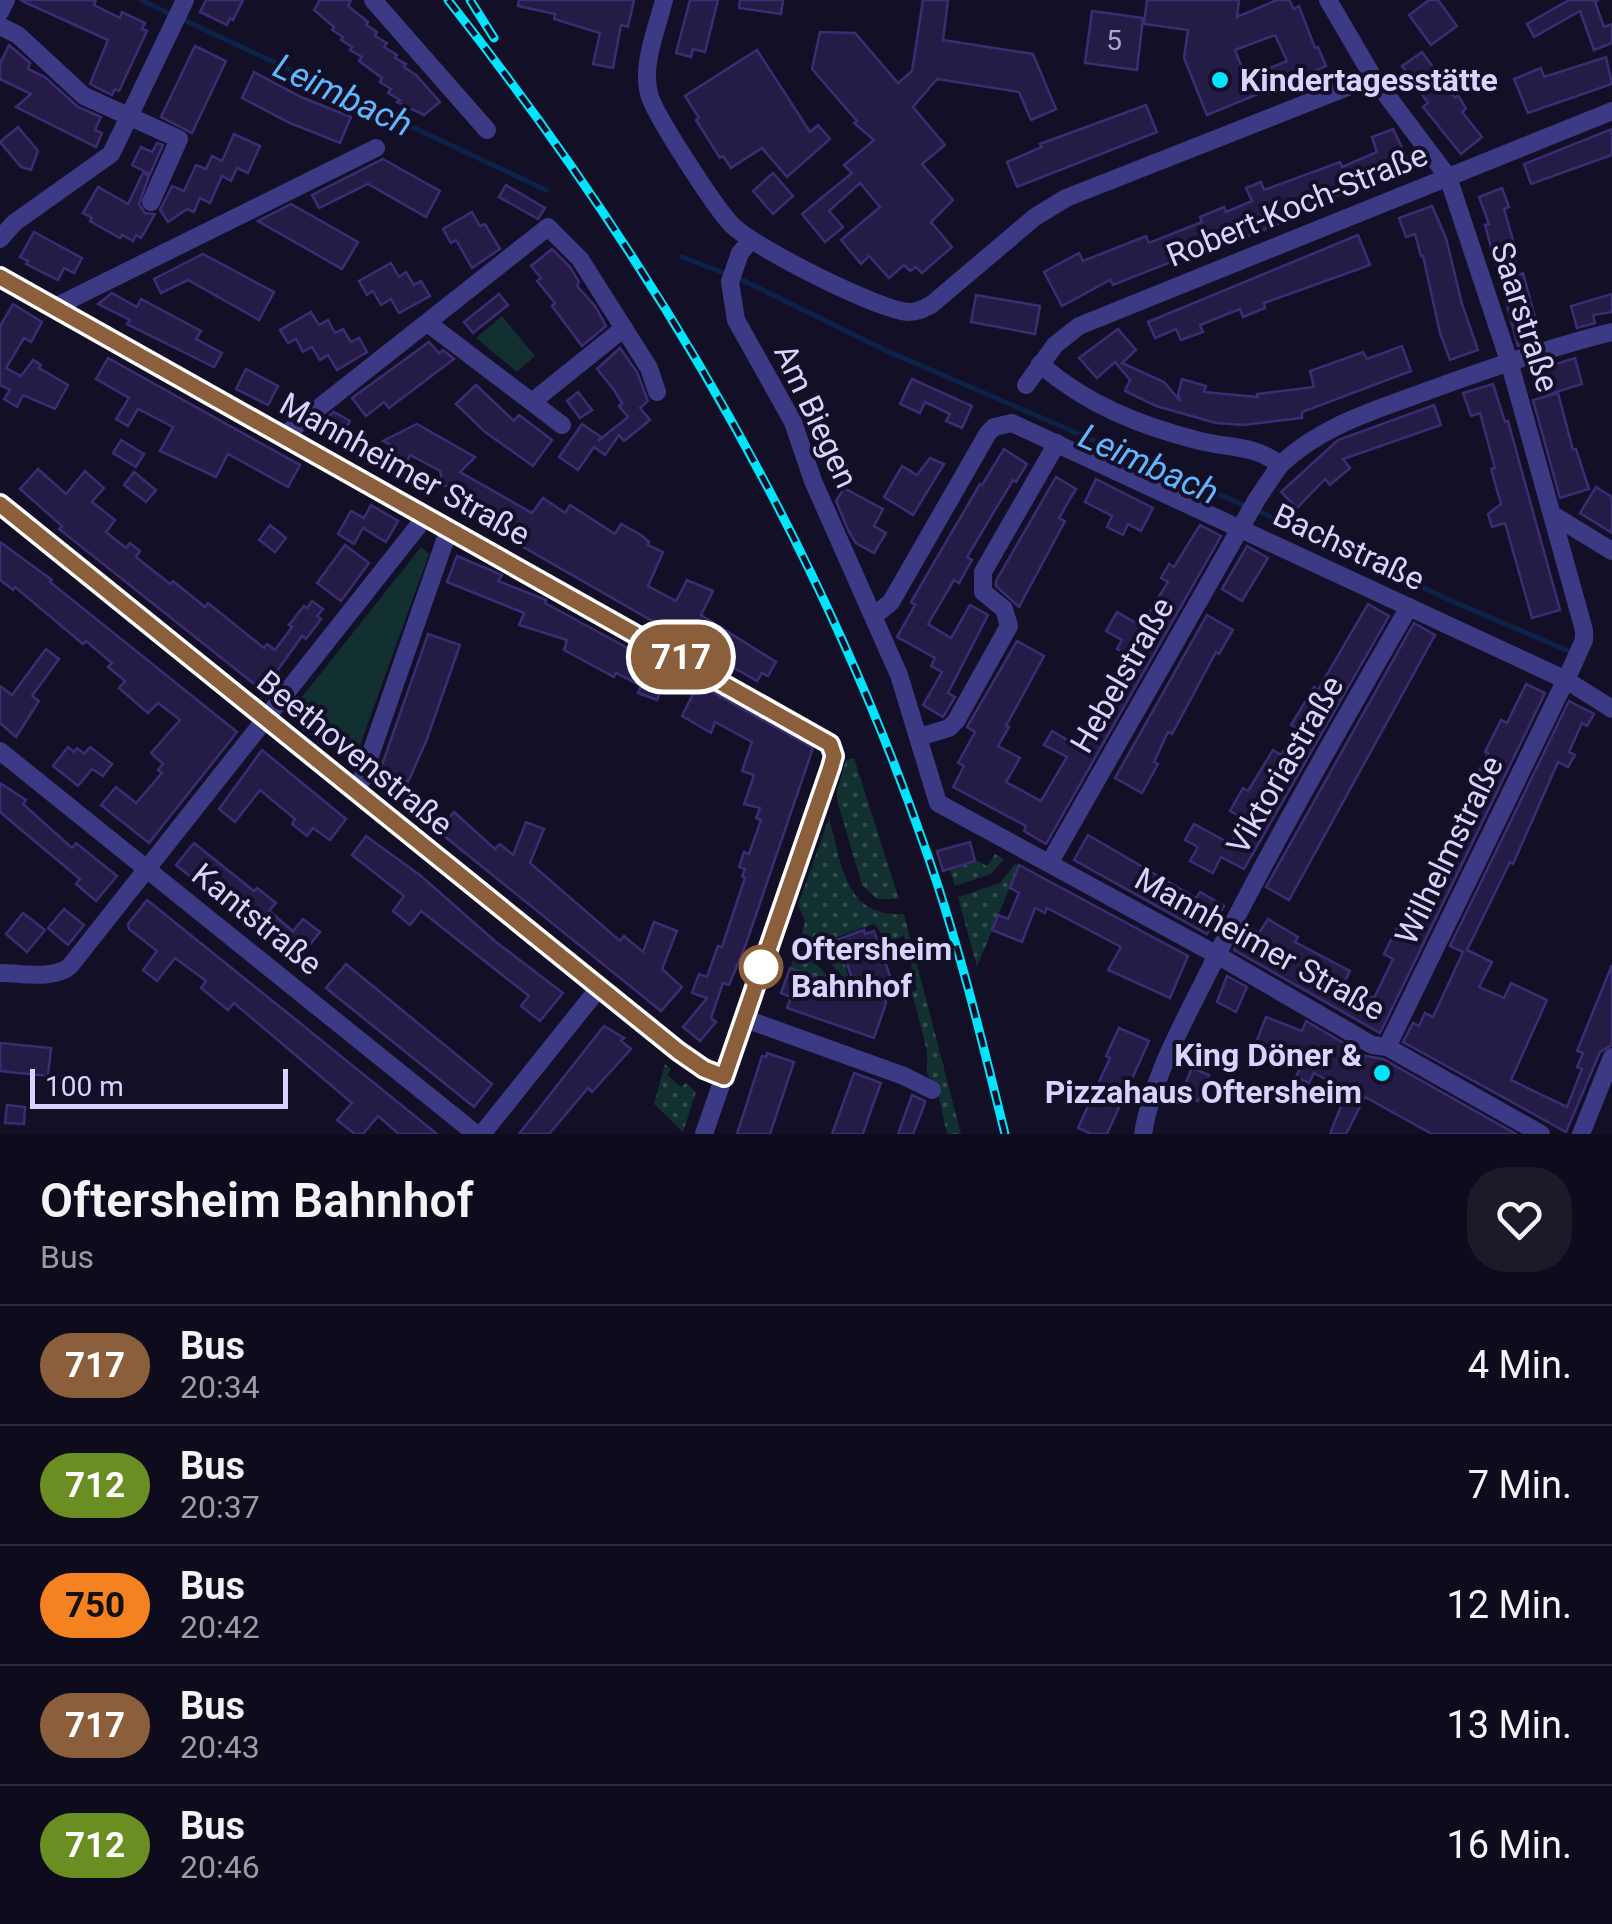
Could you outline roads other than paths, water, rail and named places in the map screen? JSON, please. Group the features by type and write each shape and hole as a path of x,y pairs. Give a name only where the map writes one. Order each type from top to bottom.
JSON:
{"street":[{"path":"0,12 6,0"},
{"path":"373,0 487,130"},
{"path":"664,0 647,72 649,95 723,214 750,240 880,304 919,311 1035,216 1066,198 1373,77"},
{"name":"Saarstraße","path":"1328,0 1373,77 1448,177 1509,361 1584,622 1584,640 1568,675"},
{"path":"0,239 22,216 111,154 179,12"},
{"path":"0,26 18,34 84,96 179,139 151,202"},
{"name":"Robert-Koch-Straße","path":"1026,386 1068,334 1100,316 1612,110"},
{"path":"53,308 376,148"},
{"path":"283,436 430,324 548,227 580,258 654,375 657,392"},
{"name":"Am Biegen","path":"750,240 732,273 736,320 793,422 813,481 900,675 932,793 947,810"},
{"name":"Mannheimer Straße","path":"0,277 830,744 834,756 831,767 743,1018"},
{"path":"430,324 562,425"},
{"path":"532,402 624,328"},
{"name":"Hebelstraße","path":"1050,862 1280,465 1310,440 1346,421 1509,361 1612,332"},
{"path":"1040,364 1082,396 1125,418 1200,442 1247,448 1280,465"},
{"name":"Bachstraße","path":"874,616 891,602 988,433 1004,424 1021,426 1243,524 1409,607 1568,675 1612,709"},
{"path":"919,737 956,722 1009,626 1004,609 983,592 980,582 1057,443"},
{"name":"Beethovenstraße","path":"0,504 678,1051 724,1077"},
{"path":"0,973 65,971 426,516"},
{"path":"1554,516 1612,552"},
{"path":"356,793 449,529"},
{"name":"Viktoriastraße","path":"1143,1134 1170,1054 1217,954 1258,873 1409,607"},
{"name":"Wilhelmstraße","path":"1387,1047 1568,675"},
{"name":"Kantstraße","path":"0,751 479,1134"},
{"name":"Mannheimer Straße","path":"947,810 1037,859 1050,862 1372,1046 1387,1047 1540,1134"},
{"path":"479,1134 599,988"},
{"path":"704,1134 743,1018 904,1076 932,1090"},
{"path":"1581,1134 1612,1057"}],"waterway":[{"name":"Leimbach","path":"141,0 172,15"},
{"name":"Leimbach","path":"182,19 546,190"},
{"name":"Leimbach","path":"682,257 727,274"},
{"name":"Leimbach","path":"738,278 887,351 1248,507"},
{"name":"Leimbach","path":"1258,511 1571,652"}],"railway":[{"path":"448,0 522,97 658,297 778,507 880,728 923,842 958,950 1005,1134"},
{"path":"470,0 494,38"}],"place":[{"name":"Kindertagesstätte","path":"1220,80"},
{"name":"Oftersheim Bahnhof","path":"761,967"},
{"name":"King Döner & Pizzahaus Oftersheim","path":"1382,1073"}]}
